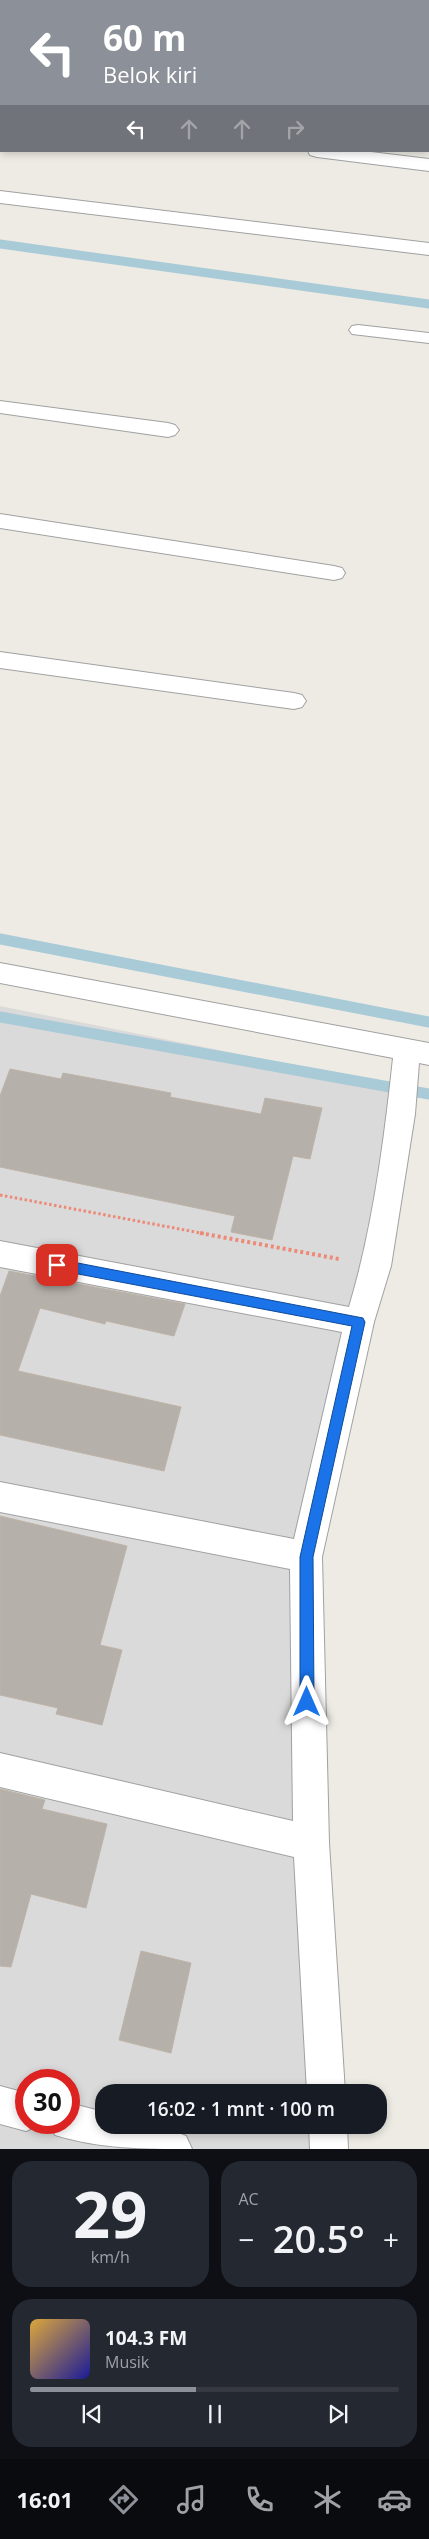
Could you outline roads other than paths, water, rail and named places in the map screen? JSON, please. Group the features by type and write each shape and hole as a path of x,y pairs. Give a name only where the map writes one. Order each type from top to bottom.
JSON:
{"street":[{"path":"325,152 429,165"},
{"path":"0,197 429,249"},
{"path":"0,407 168,430"},
{"path":"0,521 334,573"},
{"path":"0,660 294,702"},
{"path":"0,973 414,1059 401,1114 376,1266 359,1322 306,1557 307,1702 312,1844 326,2084"},
{"path":"0,1254 359,1322"},
{"path":"0,1497 306,1557"},
{"path":"0,1770 312,1844"},
{"path":"0,2105 15,2109"},
{"path":"80,2125 173,2149"},
{"path":"328,2134 329,2149"}],"lane":[{"path":"358,330 429,338"}],"waterway":[{"path":"0,244 429,304"},
{"path":"0,939 429,1022"},
{"path":"0,1017 429,1094"}]}
